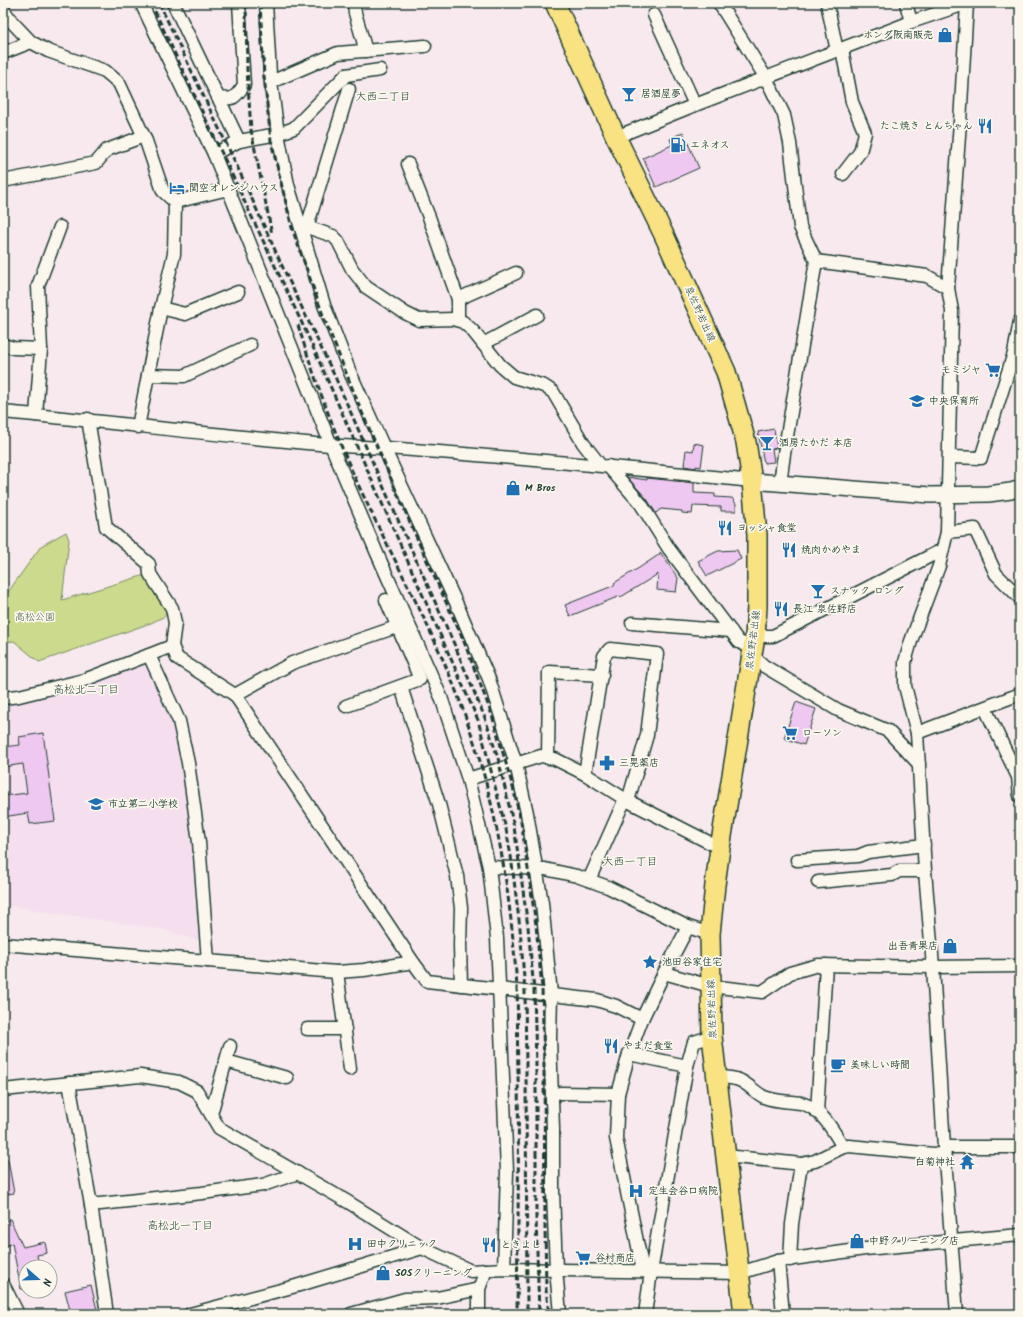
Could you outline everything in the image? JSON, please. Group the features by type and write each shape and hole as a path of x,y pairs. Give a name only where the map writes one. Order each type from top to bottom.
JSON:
{"main road":[{"name":"泉佐野岩出線","path":"555,3 616,137 664,235 726,372 746,442 752,481 757,535 757,607 754,647 720,848 710,934 712,1036 744,1314"}],"street":[{"path":"141,3 214,154 403,625 420,679 346,706"},
{"path":"172,3 239,141"},
{"path":"218,98 230,99 237,95 244,85 239,3"},
{"path":"266,3 271,82 278,134 288,185 304,229 324,305 349,370 462,616 488,679 516,764 527,813 535,869 542,903 550,994 556,1269 560,1314"},
{"path":"354,3 355,13 366,51"},
{"path":"718,3 766,78 784,114 790,143 800,227 816,261 780,483"},
{"path":"827,3 852,102 865,133 860,152 843,174"},
{"path":"906,3 911,22"},
{"path":"616,137 911,22 968,3 948,288 952,311 950,457 947,532 939,566 904,662 905,686 917,733 925,871 934,967 944,1151 957,1314"},
{"path":"3,9 7,23 31,42 48,51 105,71 118,83 144,136 163,191 175,202 174,254 138,427"},
{"path":"654,15 695,105"},
{"path":"3,53 31,42"},
{"path":"271,82 338,53 425,46"},
{"path":"214,154 239,141 278,134 294,128 346,75 380,70"},
{"path":"304,229 349,89"},
{"path":"3,181 96,163 107,150 144,136"},
{"path":"408,164 429,217 458,299 458,320"},
{"path":"175,202 228,189"},
{"path":"36,415 41,349 38,286 60,227"},
{"path":"304,229 333,236 338,241 352,269 366,288 405,313 419,320 453,319 463,322 472,330 500,365 514,376 544,386 552,392 583,443 642,504 669,549 739,642 754,647 764,666 838,710 888,732 918,764"},
{"path":"816,261 928,276 948,288"},
{"path":"458,299 516,273"},
{"path":"162,308 185,314 238,292"},
{"path":"483,344 537,315"},
{"path":"950,457 981,458 1014,353 1020,321"},
{"path":"3,345 14,348 41,349"},
{"path":"148,375 184,376 250,345"},
{"path":"3,412 88,420 138,427 331,445 604,466 752,481 930,495 988,494 1011,491 1020,488"},
{"path":"88,420 106,527 149,564 150,574 172,608 174,623 172,646 177,658 235,695 427,981 597,1000 616,1006 642,1019"},
{"path":"947,532 975,529 996,574 1020,598"},
{"path":"754,647 942,550"},
{"path":"386,600 403,625 440,697 468,779 489,867 497,938 507,1171 504,1269"},
{"path":"632,623 731,631"},
{"path":"235,695 292,663 403,625"},
{"path":"3,698 19,696 84,680 172,646"},
{"path":"585,774 604,656 610,649 657,654 647,736 627,800 589,880"},
{"path":"149,655 179,721 188,763 199,842 208,961"},
{"path":"548,758 550,672 602,675"},
{"path":"401,687 439,804 457,876 461,908 461,985"},
{"path":"917,733 1020,694"},
{"path":"985,708 1018,777 1020,796"},
{"path":"468,779 541,756 556,759 585,774 627,800 720,848"},
{"path":"797,860 858,856 868,852 924,845"},
{"path":"489,867 545,869 578,876 608,887 688,927 710,934"},
{"path":"818,882 892,875 899,871 925,871"},
{"path":"647,1271 616,1138 618,1094 629,1054 642,1019 688,927"},
{"path":"3,944 337,972 364,970 413,962"},
{"path":"664,973 710,986 762,992 790,973 818,965 934,967 1020,966"},
{"path":"817,1112 826,965"},
{"path":"337,972 350,1069"},
{"path":"307,1029 345,1029"},
{"path":"646,1314 647,1271 687,1066 694,1042 712,1036"},
{"path":"211,1114 230,1046"},
{"path":"629,1054 687,1066"},
{"path":"226,1061 287,1078"},
{"path":"3,1090 140,1076 179,1082 197,1091 219,1128 348,1202 422,1248 471,1271 504,1269 556,1269 740,1273 784,1260 865,1249 1020,1236"},
{"path":"717,1076 740,1080 764,1097 777,1101 801,1104 811,1107 835,1133 843,1147"},
{"path":"70,1082 91,1205 107,1314"},
{"path":"560,1093 618,1094"},
{"path":"726,1156 801,1164 815,1161 843,1147 849,1146 944,1151 1020,1147"},
{"path":"783,1314 784,1260 792,1224 801,1164"},
{"path":"91,1205 263,1185 298,1173"},
{"path":"190,1314 296,1286 422,1248"},
{"path":"479,1314 479,1289 486,1270"},
{"path":"3,1284 18,1314"},
{"path":"351,1314 405,1299 437,1298 479,1289"}],"shaded area":[{"name":"市立第二小学校","path":"139,661 147,664 174,724 184,766 195,843 202,942 165,930 3,905 3,704"}],"green space":[{"name":"高松公園","path":"66,532 69,540 62,600 145,575 169,614 151,623 39,662 14,641 3,642 3,599 41,546"}],"building":[{"path":"683,132 699,168 656,187 643,158 672,145 670,139"},
{"path":"774,429 777,448 772,449 774,462 764,463 758,432"},
{"path":"694,443 704,445 701,467 696,466 696,468 684,466 686,450 693,451"},
{"path":"627,477 647,480 647,478 694,483 694,493 715,494 715,497 732,498 736,504 736,511 721,511 721,507 693,506 692,514 682,513 682,511 661,509 656,513 647,499"},
{"path":"737,550 741,559 707,576 698,561 718,551"},
{"path":"660,552 678,578 676,592 657,590 658,574 621,597 620,596 570,616 565,605 615,585 614,583 660,554"},
{"path":"796,702 816,709 804,745 784,738"},
{"path":"43,733 55,821 30,824 28,813 3,817 3,796 27,793 23,764 3,767 3,747 20,745 19,737"},
{"path":"3,1160 8,1160 14,1193 3,1195"},
{"path":"10,1219 23,1247 45,1242 47,1253 37,1255 38,1259 18,1259 18,1274 12,1243 3,1247 3,1222"},
{"path":"91,1285 98,1314 71,1314 65,1291"}],"railway":[{"path":"151,3 308,336 478,720 506,829 520,928 525,991 527,1314"},
{"path":"159,3 336,379 455,646 485,718 498,758 514,827 528,927 534,990 536,1065 536,1219 539,1314"},
{"path":"246,3 247,70 251,130 272,234"},
{"path":"260,3 264,76 271,141 292,228 324,318 361,410 463,639 492,715 514,791 522,827 536,925 542,988 546,1290 549,1314"},
{"path":"298,325 320,391 346,456 365,499 420,610 458,695 478,756 495,821 507,887 517,988 517,1314"}],"place":[{"name":"ホンダ阪南販売","path":"945,35"},
{"name":"居酒屋夢","path":"629,94"},
{"name":"たこ焼き とんちゃん","path":"985,126"},
{"name":"エネオス","path":"678,145"},
{"name":"関空オレンジハウス","path":"177,188"},
{"name":"モミジヤ","path":"993,370"},
{"name":"中央保育所","path":"917,401"},
{"name":"酒房たかだ 本店","path":"767,443"},
{"name":"M Bros","path":"513,488"},
{"name":"ヨッシャ食堂","path":"725,528"},
{"name":"焼肉かめやま","path":"789,550"},
{"name":"スナック ロング","path":"818,591"},
{"name":"長江 泉佐野店","path":"781,609"},
{"name":"ローソン","path":"790,733"},
{"name":"三晃薬店","path":"607,763"},
{"name":"市立第二小学校","path":"96,804"},
{"name":"出吾青果店","path":"950,946"},
{"name":"池田谷家住宅","path":"650,962"},
{"name":"やまだ食堂","path":"611,1046"},
{"name":"美味しい時間","path":"838,1065"},
{"name":"白菊神社","path":"967,1162"},
{"name":"定生会谷口病院","path":"636,1191"},
{"name":"中野クリーニング店","path":"857,1241"},
{"name":"田中クリニック","path":"355,1244"},
{"name":"ときよし","path":"489,1245"},
{"name":"谷村商店","path":"583,1258"},
{"name":"SOSクリーニング","path":"383,1273"}],"district":[{"name":"大西二丁目","path":"383,97"},
{"name":"高松北二丁目","path":"86,690"},
{"name":"大西一丁目","path":"630,862"},
{"name":"高松北一丁目","path":"180,1226"}]}
